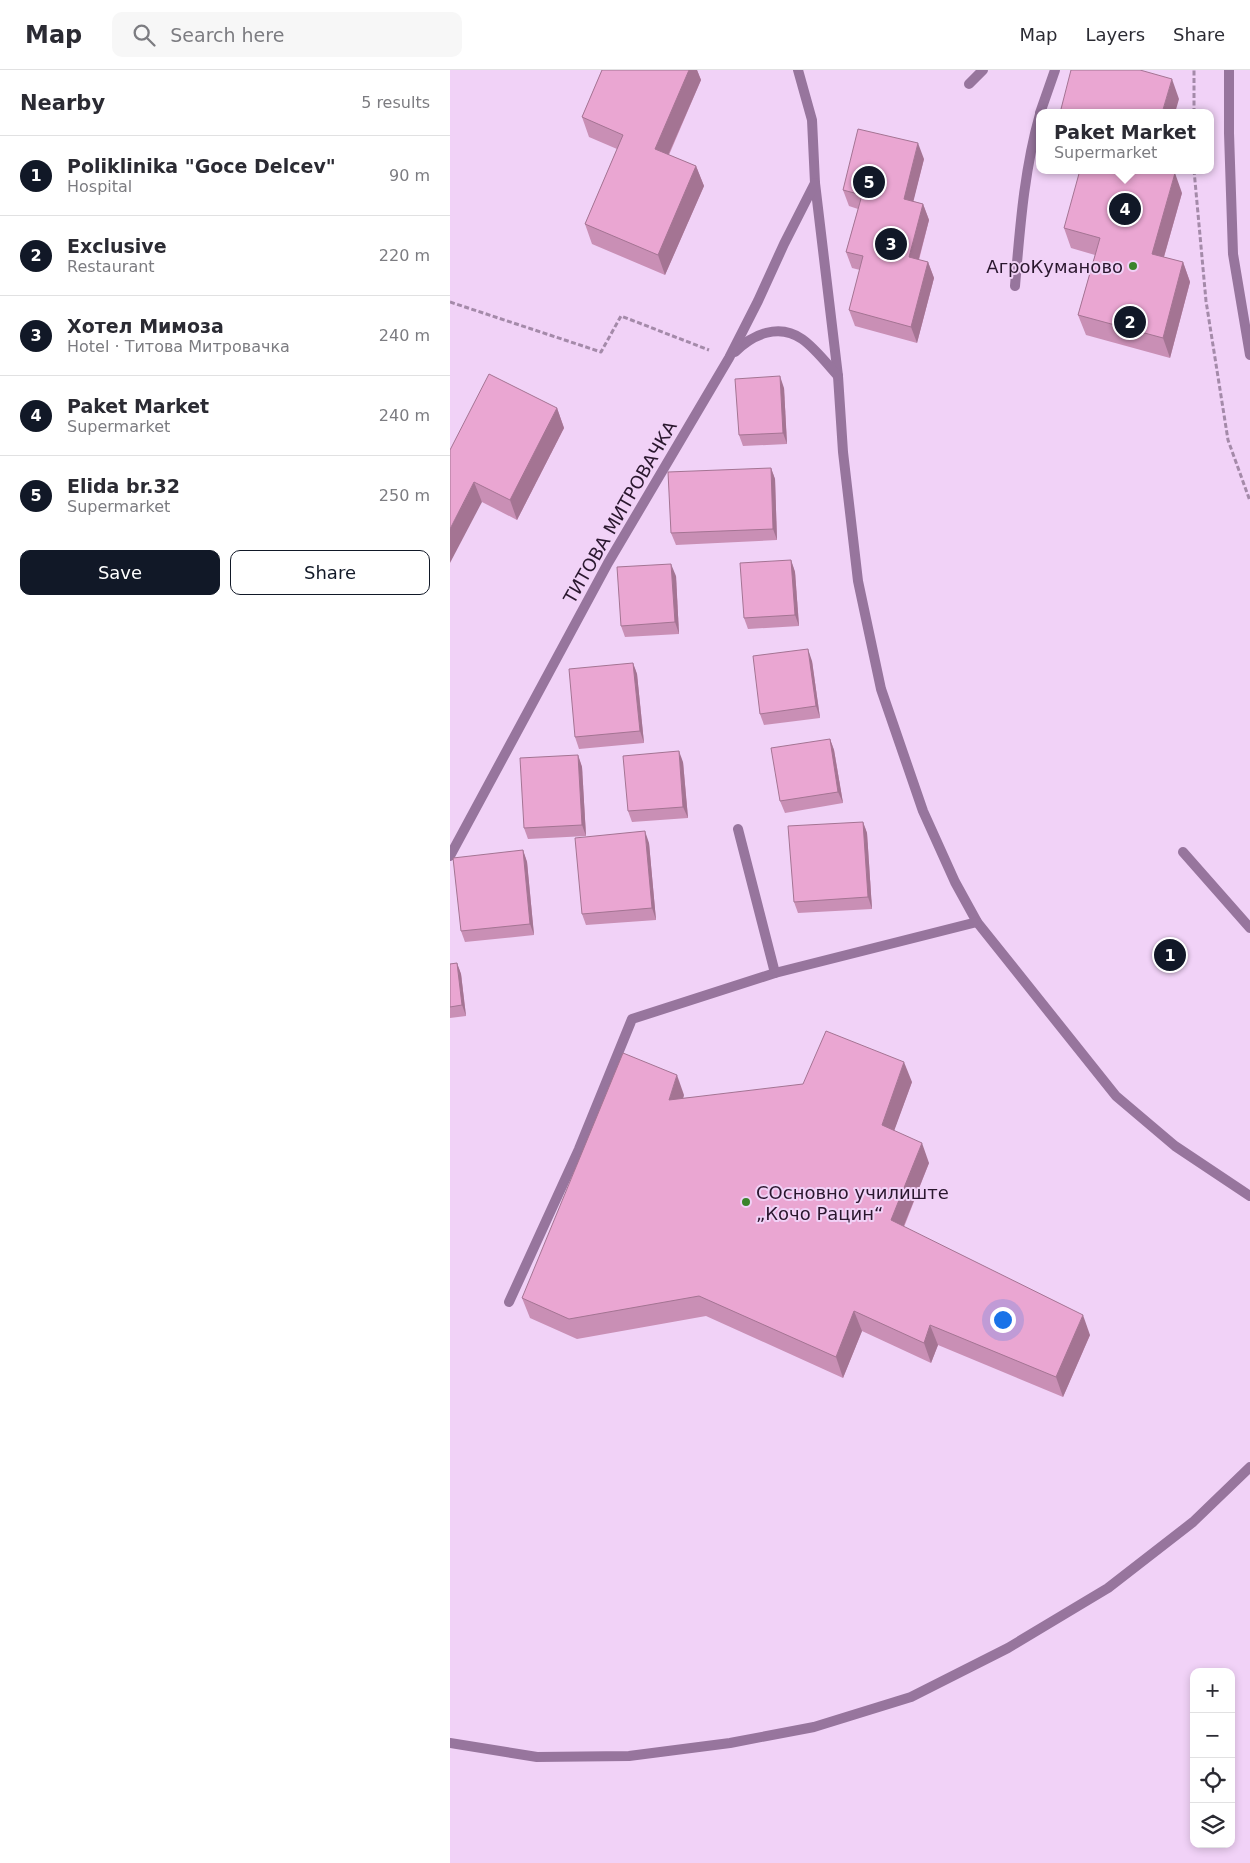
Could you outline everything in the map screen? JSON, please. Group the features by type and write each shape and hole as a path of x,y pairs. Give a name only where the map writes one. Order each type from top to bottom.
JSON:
{"street":[{"path":"798,70 812,120 815,183 838,376 843,452 858,581 882,689 923,811 955,882 977,922 1116,1096 1174,1146 1250,1196"},
{"path":"969,84 983,70"},
{"path":"1041,109 1055,70"},
{"path":"1229,70 1229,133 1234,254 1250,355"},
{"path":"1015,286 1024,184 1036,128"},
{"name":"ТИТОВА МИТРОВАЧКА","path":"450,856 608,564 729,358 815,183"},
{"path":"729,358 740,347 756,336 777,331 790,333 803,339 838,376"},
{"path":"738,829 775,973"},
{"path":"1183,852 1250,928"},
{"path":"509,1302 579,1149 632,1019 775,973 977,922"},
{"path":"450,1743 537,1757 629,1756 730,1743 814,1727 911,1697 1008,1648 1108,1588 1193,1522 1250,1467"}],"path":[{"path":"1194,70 1194,109"},
{"path":"1194,174 1206,301 1228,440 1250,501"},
{"path":"450,302 601,352 620,316 729,358"}],"building":[{"path":"602,70 689,70 655,149 696,166 658,255 585,224 623,135 582,117"},
{"path":"1071,70 1140,70 1172,79 1163,109 1061,109"},
{"path":"858,129 918,143 904,199 923,204 909,257 928,262 911,327 849,310 863,256 846,252 862,195 843,190"},
{"name":"АгроКуманово","path":"1079,174 1175,174 1152,254 1183,262 1163,338 1078,315 1100,238 1064,228"},
{"path":"489,374 557,408 510,500 474,482 450,529 450,450"},
{"path":"780,376 783,433 739,435 735,379"},
{"path":"771,468 773,529 671,533 668,472"},
{"path":"791,560 795,615 744,618 740,563"},
{"path":"671,564 675,622 621,626 617,567"},
{"path":"808,649 816,706 760,714 753,656"},
{"path":"633,663 640,731 575,737 569,669"},
{"path":"830,739 838,792 780,801 771,748"},
{"path":"679,751 683,807 628,811 623,756"},
{"path":"578,755 582,825 524,828 520,758"},
{"path":"863,822 868,897 794,902 788,826"},
{"path":"645,831 652,908 582,914 575,838"},
{"path":"523,850 530,924 461,931 453,858"},
{"path":"457,963 462,1005 450,1007 450,964"},
{"name":"СОсновно училиште „Кочо Рацин“","path":"826,1031 904,1062 882,1125 922,1143 891,1220 1083,1315 1056,1377 930,1325 924,1343 854,1311 836,1357 699,1296 569,1319 522,1298 623,1053 677,1075 669,1100 803,1084"}],"place":[{"name":"Elida br.32","path":"869,182"},
{"name":"Paket Market","path":"1125,209"},
{"name":"Хотел Мимоза","path":"891,244"},
{"name":"АгроКуманово","path":"1133,266"},
{"name":"Exclusive","path":"1130,322"},
{"name":"Poliklinika \"Goce Delcev\"","path":"1170,955"},
{"name":"СОсновно училиште „Кочо Рацин“","path":"746,1202"}]}
